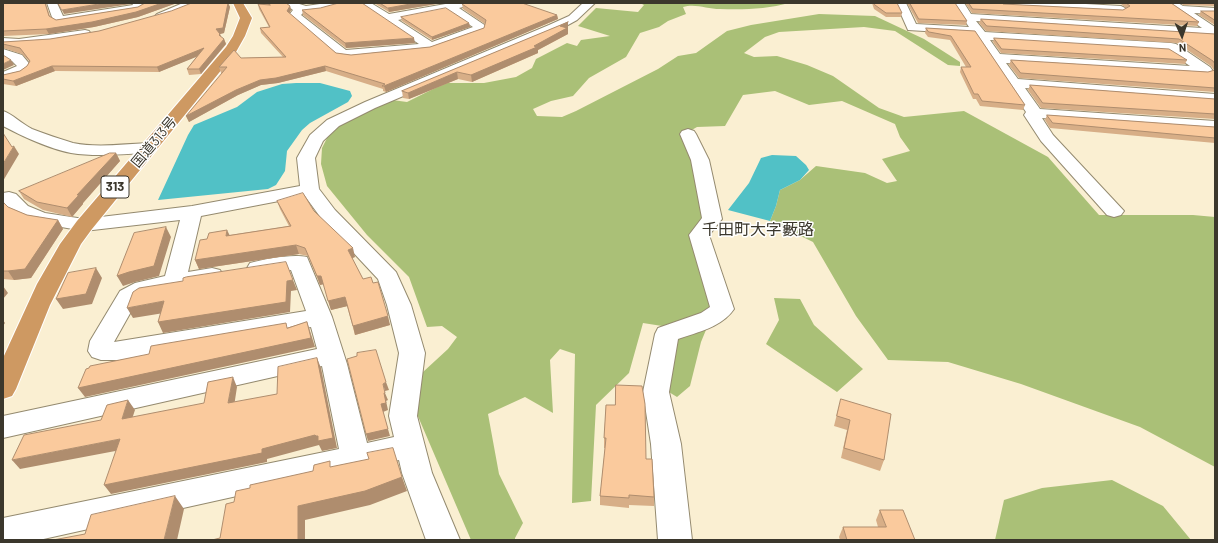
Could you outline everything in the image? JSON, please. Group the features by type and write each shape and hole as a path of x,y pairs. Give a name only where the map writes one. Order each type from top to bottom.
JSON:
{"highway":[{"name":"国道313号","path":"3,389 53,273 67,248 84,225 220,63 239,36 246,18 238,3"}],"street":[{"path":"52,3 59,20 140,7 137,3"},
{"path":"148,20 192,3"},
{"path":"340,3 295,6 295,15 342,54 352,55 431,46 479,29 480,26 449,7"},
{"path":"364,3 431,46"},
{"path":"389,18 468,3"},
{"path":"443,540 417,473 403,416 412,353 399,305 388,277 328,214 310,190 306,158 316,139 333,123 370,105 553,28 573,18 590,3"},
{"path":"901,3 912,27 1171,47"},
{"path":"958,3 1013,83 1035,112 1208,126"},
{"path":"1002,3 1117,6 1171,47 1210,71"},
{"path":"1176,6 1215,11"},
{"path":"1176,6 1215,33"},
{"path":"969,18 1215,33"},
{"path":"3,42 19,43 100,32"},
{"path":"3,50 19,43"},
{"path":"3,53 17,58 26,67 18,72 3,76"},
{"path":"997,58 1210,71"},
{"path":"1134,67 1166,95 1208,126 1215,138"},
{"path":"1013,83 1215,98"},
{"path":"1035,112 1032,115 1047,138 1114,211"},
{"path":"5,121 26,132 72,148 99,150 148,148"},
{"path":"675,540 666,444 656,392 667,334 709,319 722,309 699,235 712,219 700,160 688,134"},
{"path":"81,166 123,148"},
{"path":"12,196 21,210 40,218 84,225 192,212 310,190"},
{"path":"175,281 192,212"},
{"path":"320,317 120,351 100,351 102,341 128,296 143,288 175,281 299,262 320,317 356,457"},
{"path":"3,427 331,355"},
{"path":"3,533 410,446"}],"green space":[{"path":"640,3 789,3 773,7 746,9 715,9 697,6 683,7 686,14 668,21 659,27 640,33 626,57 589,78 573,96 551,101 533,109 537,116 562,117 576,111 658,69 678,56 696,53 727,31 751,25 819,14 875,16 924,39 960,62 960,66 948,65 895,31 864,27 779,32 765,37 744,53 754,57 777,56 807,65 833,76 879,108 904,117 964,111 1048,157 1099,215 1193,215 1215,217 1215,467 1140,427 1021,384 948,362 888,360 856,316 813,242 770,221 780,190 800,180 816,166 865,173 887,183 897,181 882,159 910,151 900,137 895,124 842,101 809,105 775,91 743,95 725,126 697,127 683,135 707,198 700,229 718,302 706,318 675,328 643,323 629,373 596,405 591,501 572,503 575,354 560,349 550,360 553,413 525,397 488,414 499,474 523,523 515,540 471,540 417,414 423,372 448,349 457,337 442,326 427,327 409,277 367,235 327,186 321,164 322,148 329,134 349,119 392,100 407,102 445,83 484,83 516,77 532,68 536,59 567,43 577,46 581,40 610,36 578,26 596,8 638,12 644,5"},
{"path":"774,298 800,299 814,325 863,369 837,392 766,344 779,320"},
{"path":"708,325 701,342 690,386 677,397 664,389 674,338"},
{"path":"1112,480 1163,506 1191,540 995,540 1004,500 1042,488"}],"water":[{"path":"320,83 350,91 352,96 348,102 310,123 302,130 287,151 285,171 276,185 268,189 158,200 194,125 237,107 257,92 282,84"},
{"path":"772,155 796,156 806,165 809,170 800,180 780,190 770,221 728,210 749,183 761,158"}],"building":[{"path":"3,3 45,3 49,16 56,20 138,7 145,3 162,3 136,12 92,22 46,29 3,31"},
{"path":"58,3 105,3 62,10"},
{"path":"192,3 228,3 223,28 216,29 220,34 219,35 224,39 199,69 187,69 204,48 157,67 52,66 13,81 3,79 3,75 20,71 27,66 30,61 20,48 3,44 3,42 50,39 99,31 171,11"},
{"path":"267,3 286,3 290,6 287,11 336,53 351,55 430,47 484,28 486,20 462,4 465,3 522,3 557,15 384,86 382,86 385,84 325,66 276,78 260,80 236,90 186,116 227,67 219,67 234,50 241,58 286,57 260,28 270,27 258,4 270,5"},
{"path":"339,3 362,3 414,38 345,43 302,10 320,8"},
{"path":"380,3 416,3 388,8"},
{"path":"874,3 897,3 902,13 886,13"},
{"path":"910,3 955,3 967,21 919,19"},
{"path":"969,3 1002,3 1123,10 1130,6 1126,3 1171,3 1199,22 973,9"},
{"path":"446,8 469,23 432,37 401,17"},
{"path":"1201,11 1215,11 1215,20"},
{"path":"981,19 1215,34 1215,64 1213,61 1179,39 987,26"},
{"path":"568,22 560,26 567,28 534,46 537,47 471,75 457,72 408,93 402,91"},
{"path":"926,28 975,31 1025,105 982,101 978,94 974,94 961,67 971,67 951,36 929,32"},
{"path":"994,38 1169,49 1187,60 1002,49"},
{"path":"3,55 11,60 3,64"},
{"path":"1011,60 1208,72 1215,70 1215,88 1021,73"},
{"path":"1030,85 1215,99 1215,114 1043,103"},
{"path":"1047,115 1215,127 1215,138 1053,123"},
{"path":"3,133 12,147 14,146 3,164"},
{"path":"110,153 116,153 67,208 37,202 19,191"},
{"path":"303,193 314,211 353,248 348,250 363,279 371,277 373,283 378,282 388,316 353,326 345,297 328,301 321,276 317,276 305,248 296,245 195,260 200,240 207,239 209,233 227,230 226,236 291,226 277,201"},
{"path":"4,203 8,207 27,215 58,220 25,269 3,271"},
{"path":"166,227 154,266 117,276 134,233"},
{"path":"286,262 293,280 287,281 286,302 158,322 164,301 127,308 133,292 139,288 183,281 183,278 186,277"},
{"path":"96,268 86,294 56,299 68,273"},
{"path":"307,322 311,338 78,388 86,369 90,366 149,354 151,346 286,323 287,328"},
{"path":"376,350 386,382 383,384 386,403 381,404 388,429 366,434 347,359 357,356 357,353"},
{"path":"317,358 333,438 318,441 318,436 315,435 262,449 262,453 104,485 120,439 12,460 24,435 101,420 107,405 128,400 122,419 204,403 208,382 233,377 228,403 277,394 278,367"},
{"path":"616,385 642,386 645,404 646,459 652,459 654,497 629,495 629,498 600,496 606,438 604,438 606,405 615,405"},
{"path":"841,399 891,414 884,460 844,448 850,420 837,416"},
{"path":"393,448 402,477 365,491 298,506 298,540 212,540 220,538 226,504 234,502 236,491 250,488 250,485 313,471 314,465 330,461 330,467 369,459 367,453"},
{"path":"175,496 164,540 53,540 85,534 91,515"},
{"path":"880,510 903,510 915,540 847,540 843,527 886,527"}],"district":[{"name":"千田町大字藪路","path":"758,230"}]}
